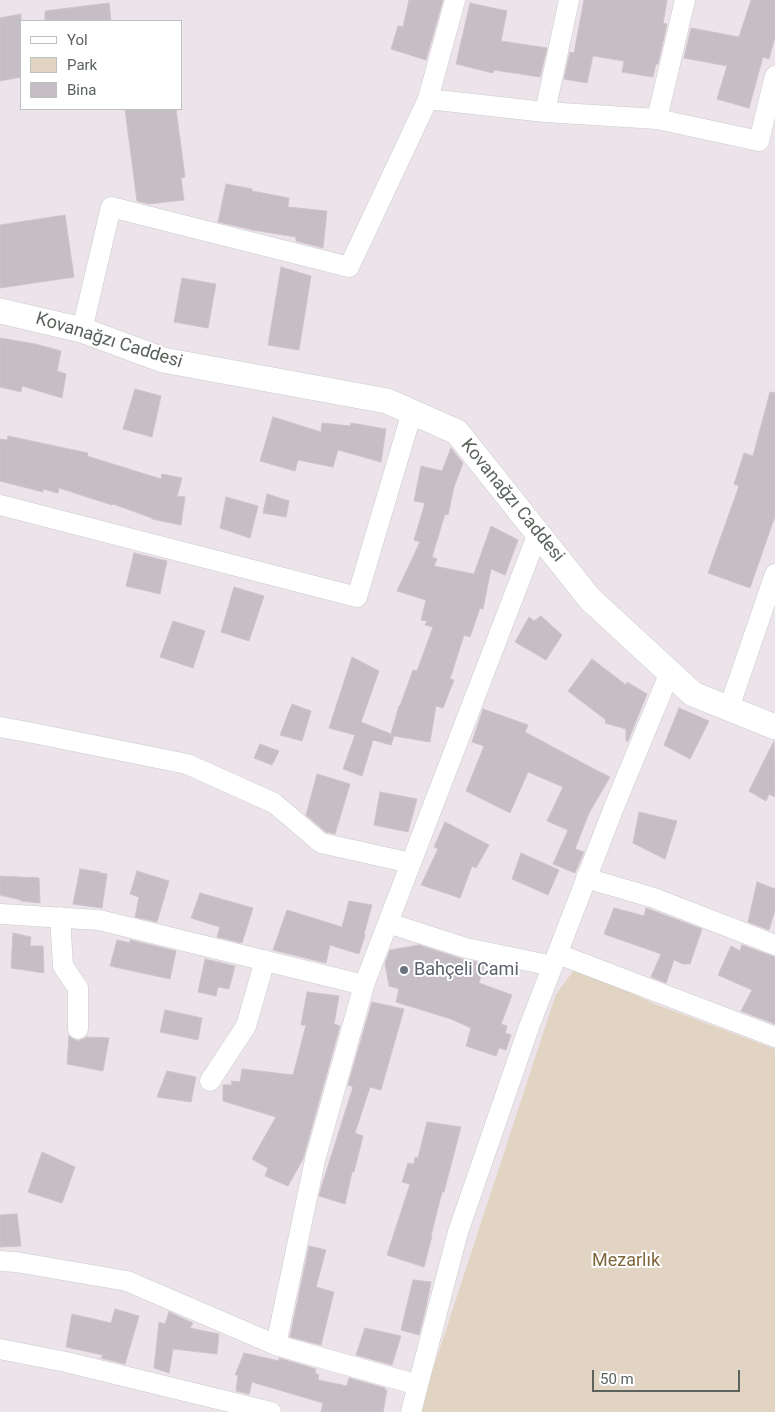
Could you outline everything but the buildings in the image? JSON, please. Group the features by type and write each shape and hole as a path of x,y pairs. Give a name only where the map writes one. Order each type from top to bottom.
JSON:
{"street":[{"path":"82,330 111,207 349,267 428,99 455,0"},
{"path":"545,112 570,0"},
{"path":"657,119 685,0"},
{"path":"428,99 545,112 657,119 759,141 775,76"},
{"name":"Kovanağzı Caddesi","path":"0,311 82,330 163,360 387,401 457,432 590,598 693,694 775,727"},
{"path":"0,505 357,597 412,412"},
{"path":"276,1345 315,1160 364,985 538,534"},
{"path":"729,708 775,574"},
{"path":"411,1412 458,1232 529,1027 614,807 670,672"},
{"path":"0,728 187,764 274,804 321,843 411,863"},
{"path":"586,878 654,898 775,945"},
{"path":"0,914 100,920 364,985"},
{"path":"60,918 63,966 78,988 78,1029"},
{"path":"388,923 466,948 555,960 775,1038"},
{"path":"210,1081 246,1026 265,960"},
{"path":"0,1261 16,1262 127,1281 276,1345 418,1385"},
{"path":"0,1349 66,1362 271,1412"}],"green space":[{"name":"Mezarlık","path":"577,966 652,1003 775,1049 775,1412 419,1412 556,994"}],"place":[{"name":"Bahçeli Cami","path":"404,970"}]}
